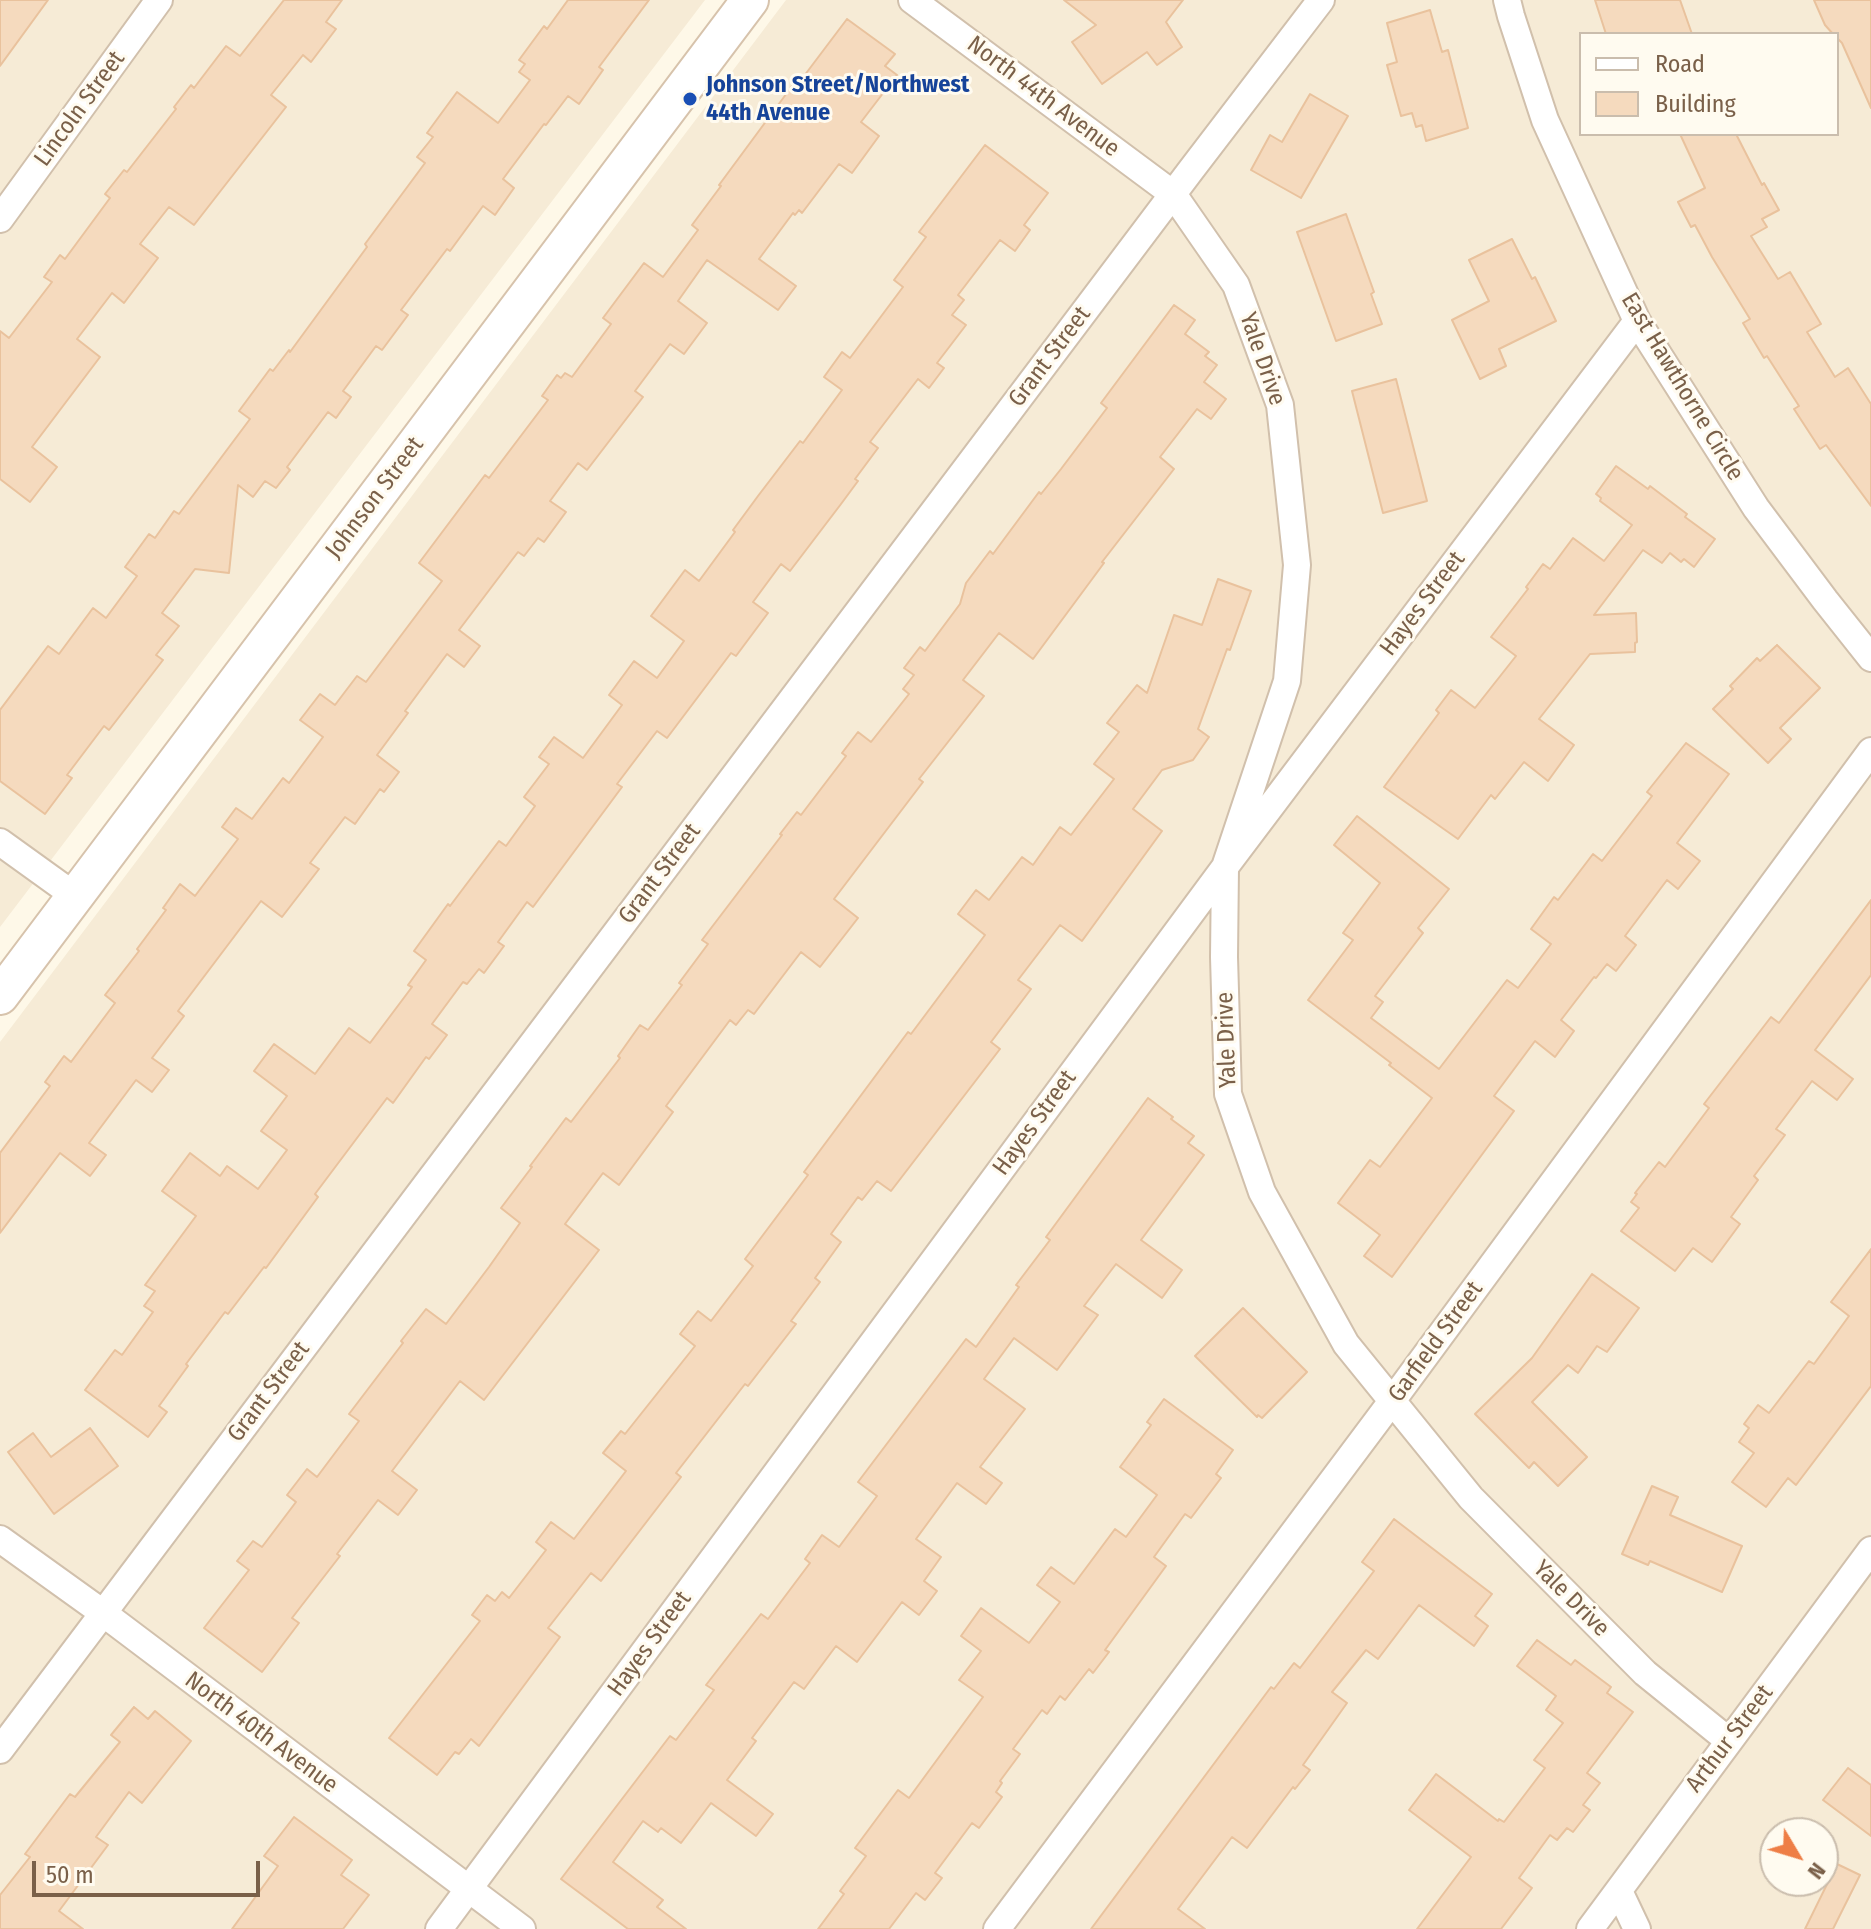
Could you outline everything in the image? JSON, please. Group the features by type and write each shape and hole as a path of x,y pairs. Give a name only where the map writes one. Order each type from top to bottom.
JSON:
{"street":[{"name":"Lincoln Street","path":"0,219 159,0"},
{"name":"Johnson Street","path":"0,996 750,0"},
{"name":"North 44th Avenue","path":"912,0 1173,194"},
{"name":"Grant Street","path":"0,1750 1321,0"},
{"name":"East Hawthorne Circle","path":"1507,0 1545,120 1637,321 1756,508 1871,658"},
{"name":"Yale Drive","path":"1173,194 1236,285 1280,405 1297,565 1287,681 1225,867 1228,1094 1262,1192 1346,1344 1471,1498 1645,1673 1729,1741"},
{"name":"Hayes Street","path":"439,1929 1225,867 1637,321"},
{"name":"Garfield Street","path":"997,1929 1392,1401 1871,751"},
{"path":"0,842 75,896"},
{"name":"North 40th Avenue","path":"0,1539 522,1929"},
{"name":"Arthur Street","path":"1590,1929 1871,1550"},
{"path":"1619,1891 1637,1929"}],"shaded area":[{"path":"0,0 705,0 0,927"},
{"path":"786,0 1871,0 1871,1929 0,1929 0,1042"}],"building":[{"path":"0,0 48,0 0,66"},
{"path":"284,0 342,0 326,22 336,29 311,62 303,55 271,95 286,107 194,225 169,207 140,244 158,258 124,303 112,293 77,339 100,357 32,447 57,467 30,502 0,479 0,331 9,338 52,282 44,277 60,255 65,259 110,198 105,194 124,170 127,172 191,85 194,88 226,46 240,56"},
{"path":"568,0 649,0 599,67 603,70 579,104 568,96 503,179 514,188 495,215 483,206 401,310 408,315 382,350 376,346 343,391 351,397 336,418 328,412 287,467 290,470 276,488 265,481 253,497 238,485 229,573 195,569 162,613 179,626 156,655 163,660 109,730 104,726 67,775 72,778 45,814 0,781 0,710 48,646 59,654 93,608 106,618 137,576 125,567 149,534 155,538 174,511 179,514 250,419 239,411 270,369 273,371 290,352 425,163 417,157 433,137 427,133 457,92 498,123 530,80 519,72 525,64 519,60"},
{"path":"1064,0 1183,0 1166,22 1182,47 1157,65 1147,52 1102,84 1072,42 1096,25"},
{"path":"1595,0 1680,0 1691,32 1605,32"},
{"path":"1814,0 1871,0 1871,108 1839,40 1839,32 1831,32"},
{"path":"1430,10 1442,52 1448,50 1468,128 1426,141 1422,125 1416,127 1412,113 1401,116 1387,65 1397,62 1387,23"},
{"path":"847,19 895,54 885,66 897,75 861,122 879,136 852,173 839,164 802,213 799,210 795,215 793,213 759,259 796,286 778,310 707,260 678,301 707,323 684,354 670,344 635,391 643,397 587,470 578,463 550,501 566,512 544,542 538,538 524,556 518,552 459,630 480,646 464,667 447,654 377,755 399,772 384,792 380,789 355,824 345,817 310,863 319,869 282,917 261,901 178,1011 184,1016 152,1058 169,1070 152,1092 136,1080 89,1143 106,1155 90,1176 60,1153 0,1233 0,1153 50,1086 45,1082 64,1056 71,1062 115,1003 105,995 139,951 137,949 166,910 163,908 180,884 195,896 238,839 222,827 236,808 252,819 283,778 289,783 323,737 300,720 320,694 335,705 357,676 366,682 442,581 419,563 485,475 489,478 548,400 542,396 557,375 561,378 565,373 572,377 611,324 603,318 644,263 663,277 698,230 692,225 719,185 798,78 801,80"},
{"path":"1310,94 1348,116 1301,198 1251,170 1270,135 1282,142"},
{"path":"1681,136 1737,136 1762,185 1764,183 1779,210 1762,219 1767,227 1751,236 1778,279 1790,272 1821,324 1807,332 1835,377 1848,368 1871,404 1871,506 1826,445 1820,449 1794,409 1799,406 1743,323 1750,319 1695,225 1691,227 1678,202 1705,188"},
{"path":"985,145 1048,193 1024,225 1030,230 1015,251 1000,240 958,295 964,300 952,315 966,325 937,363 944,368 929,388 918,379 870,442 878,448 841,504 790,571 781,564 753,602 768,613 736,656 731,653 667,738 657,731 617,784 622,787 533,907 527,902 498,942 504,946 484,973 479,969 467,984 463,982 432,1024 447,1035 429,1059 426,1057 393,1103 387,1098 315,1194 318,1197 266,1268 228,1314 225,1312 186,1364 188,1366 159,1406 167,1412 148,1437 85,1390 115,1350 122,1355 153,1312 144,1306 155,1291 145,1285 196,1216 162,1191 190,1153 220,1176 227,1166 258,1189 287,1150 261,1131 287,1096 254,1071 274,1044 315,1074 349,1028 370,1043 412,987 408,985 426,960 414,951 499,841 506,846 535,806 524,797 549,764 539,757 554,737 583,758 622,705 609,695 634,661 657,678 684,641 651,616 685,570 699,581 758,496 842,390 824,377 842,352 850,358 903,287 894,280 926,237 919,232"},
{"path":"1346,214 1382,324 1336,341 1297,232"},
{"path":"1512,239 1556,321 1499,349 1506,366 1480,379 1452,320 1489,301 1469,260"},
{"path":"1174,305 1195,320 1185,334 1209,352 1205,356 1217,365 1204,382 1226,399 1211,419 1197,409 1160,457 1174,469 1033,659 999,633 963,680 984,696 919,779 923,782 834,899 858,918 820,967 801,952 754,1014 748,1010 736,1025 730,1020 666,1106 673,1112 619,1185 603,1173 565,1224 599,1250 484,1400 460,1381 392,1471 417,1490 398,1515 378,1500 292,1618 299,1623 262,1672 204,1628 249,1570 237,1561 253,1541 262,1547 296,1502 287,1495 307,1469 317,1477 359,1421 349,1414 426,1309 446,1324 489,1267 520,1223 501,1208 530,1166 566,1118 571,1122 620,1058 618,1056 640,1025 648,1030 708,944 702,940 797,812 801,815 846,756 842,753 858,732 871,742 909,694 903,689 914,675 904,668 920,647 925,651 960,604 966,583 990,551 993,554 1107,408 1101,403"},
{"path":"1396,379 1427,501 1383,513 1352,391"},
{"path":"1616,466 1648,489 1650,486 1715,539 1694,567 1670,553 1662,563 1643,550 1594,615 1636,613 1635,652 1590,654 1539,719 1574,745 1548,781 1524,762 1495,799 1491,795 1458,839 1384,787 1439,713 1436,710 1451,690 1475,708 1516,656 1491,637 1543,564 1550,569 1573,538 1604,561 1632,525 1600,501 1596,494"},
{"path":"1218,579 1251,591 1198,729 1209,737 1193,760 1162,770 1133,809 1162,831 1082,941 1060,925 1018,980 1031,989 991,1042 1000,1049 891,1191 877,1181 862,1200 858,1197 831,1234 841,1242 815,1278 820,1282 791,1321 796,1324 676,1473 681,1477 601,1581 591,1573 548,1628 560,1637 479,1746 471,1739 459,1754 455,1752 437,1775 389,1738 480,1621 472,1615 487,1595 495,1601 502,1592 509,1598 546,1550 536,1542 551,1522 574,1539 626,1471 603,1453 621,1431 625,1434 695,1346 680,1334 698,1311 711,1321 753,1266 745,1259 808,1175 804,1172 985,935 958,914 976,890 989,900 1022,857 1033,865 1060,827 1071,835 1114,779 1094,764 1119,732 1107,723 1137,685 1147,693 1174,615 1202,625"},
{"path":"1777,645 1820,688 1780,728 1791,739 1768,763 1713,709 1757,658 1760,661"},
{"path":"1686,743 1729,774 1677,843 1700,861 1678,889 1667,880 1625,936 1636,945 1616,971 1607,964 1594,977 1561,1020 1574,1031 1555,1057 1535,1041 1494,1096 1514,1111 1392,1277 1364,1256 1380,1235 1338,1203 1370,1160 1380,1167 1432,1098 1308,1000 1353,940 1343,933 1380,883 1334,845 1357,816 1449,889 1418,928 1423,933 1375,996 1383,1002 1371,1018 1439,1069 1507,980 1518,988 1551,944 1531,929 1554,897 1558,900 1593,854 1602,861 1652,796 1647,792"},
{"path":"1871,900 1871,975 1815,1050 1853,1079 1837,1100 1812,1081 1776,1129 1785,1135 1754,1176 1758,1180 1731,1217 1740,1224 1712,1262 1693,1248 1675,1271 1621,1231 1639,1208 1631,1202 1635,1193 1659,1162 1665,1167 1709,1108 1704,1104 1771,1017 1779,1023"},
{"path":"1148,1098 1194,1136 1188,1143 1204,1155 1141,1240 1182,1270 1162,1298 1116,1264 1084,1306 1098,1315 1057,1370 1014,1338 984,1379 1025,1409 980,1467 1002,1483 986,1504 957,1483 916,1539 941,1557 924,1581 937,1591 919,1615 902,1602 857,1662 836,1646 804,1689 794,1682 752,1738 756,1741 727,1780 773,1814 756,1836 711,1803 681,1843 661,1828 658,1832 643,1821 613,1862 663,1900 657,1907 686,1929 628,1929 561,1879 670,1736 676,1740 714,1690 706,1685 761,1614 768,1619 810,1563 805,1559 822,1535 839,1547 877,1496 858,1482 966,1339 976,1347 1050,1240 1046,1237"},
{"path":"1871,1249 1871,1386 1796,1485 1788,1478 1766,1507 1732,1482 1754,1453 1739,1442 1749,1428 1744,1424 1758,1405 1769,1413 1809,1361 1814,1364 1849,1316 1831,1302"},
{"path":"1592,1274 1639,1308 1607,1352 1597,1346 1578,1373 1568,1365 1532,1402 1587,1457 1558,1486 1534,1462 1529,1468 1475,1414 1532,1358"},
{"path":"1243,1308 1307,1372 1262,1418 1257,1417 1195,1356"},
{"path":"1164,1399 1233,1450 1216,1474 1221,1478 1191,1518 1185,1514 1154,1557 1166,1566 1105,1650 1109,1652 1093,1673 1089,1669 1065,1700 1060,1696 1047,1714 1042,1710 1013,1749 1020,1754 1000,1781 1002,1783 996,1792 1002,1797 979,1828 972,1823 935,1873 942,1878 925,1900 916,1893 889,1929 818,1929 844,1894 840,1891 866,1856 855,1848 898,1790 909,1798 983,1697 959,1680 981,1651 961,1636 981,1608 1029,1643 1060,1602 1037,1585 1051,1567 1074,1584 1115,1529 1126,1537 1157,1495 1120,1467 1151,1425 1147,1422"},
{"path":"90,1428 118,1466 54,1514 8,1452 33,1433 51,1457"},
{"path":"1652,1486 1678,1497 1670,1515 1742,1546 1722,1592 1650,1561 1648,1565 1622,1554"},
{"path":"1394,1519 1492,1594 1475,1616 1488,1626 1474,1646 1419,1605 1378,1659 1366,1650 1332,1692 1347,1703 1303,1765 1310,1770 1295,1789 1293,1787 1247,1848 1232,1837 1178,1909 1205,1929 1091,1929 1271,1687 1274,1689 1294,1663 1300,1668 1374,1571 1362,1562"},
{"path":"1537,1640 1571,1665 1575,1660 1611,1687 1607,1693 1633,1712 1587,1773 1600,1783 1583,1805 1590,1810 1573,1832 1567,1828 1557,1840 1550,1835 1519,1878 1532,1888 1501,1929 1417,1929 1471,1857 1409,1810 1436,1774 1498,1821 1504,1822 1545,1768 1534,1760 1563,1723 1546,1710 1556,1696 1517,1666"},
{"path":"134,1707 148,1719 155,1711 191,1741 142,1803 129,1792 96,1837 108,1845 59,1911 83,1929 0,1929 0,1895 30,1857 25,1854 70,1794 75,1797 120,1742 111,1735"},
{"path":"1848,1768 1871,1785 1871,1836 1823,1800"},
{"path":"294,1817 352,1860 341,1875 369,1895 343,1929 232,1929 278,1866 264,1856"},
{"path":"1839,1865 1860,1875 1833,1929 1805,1929 1821,1897 1839,1897"}],"place":[{"name":"Johnson Street/Northwest 44th Avenue","path":"690,99"}]}
